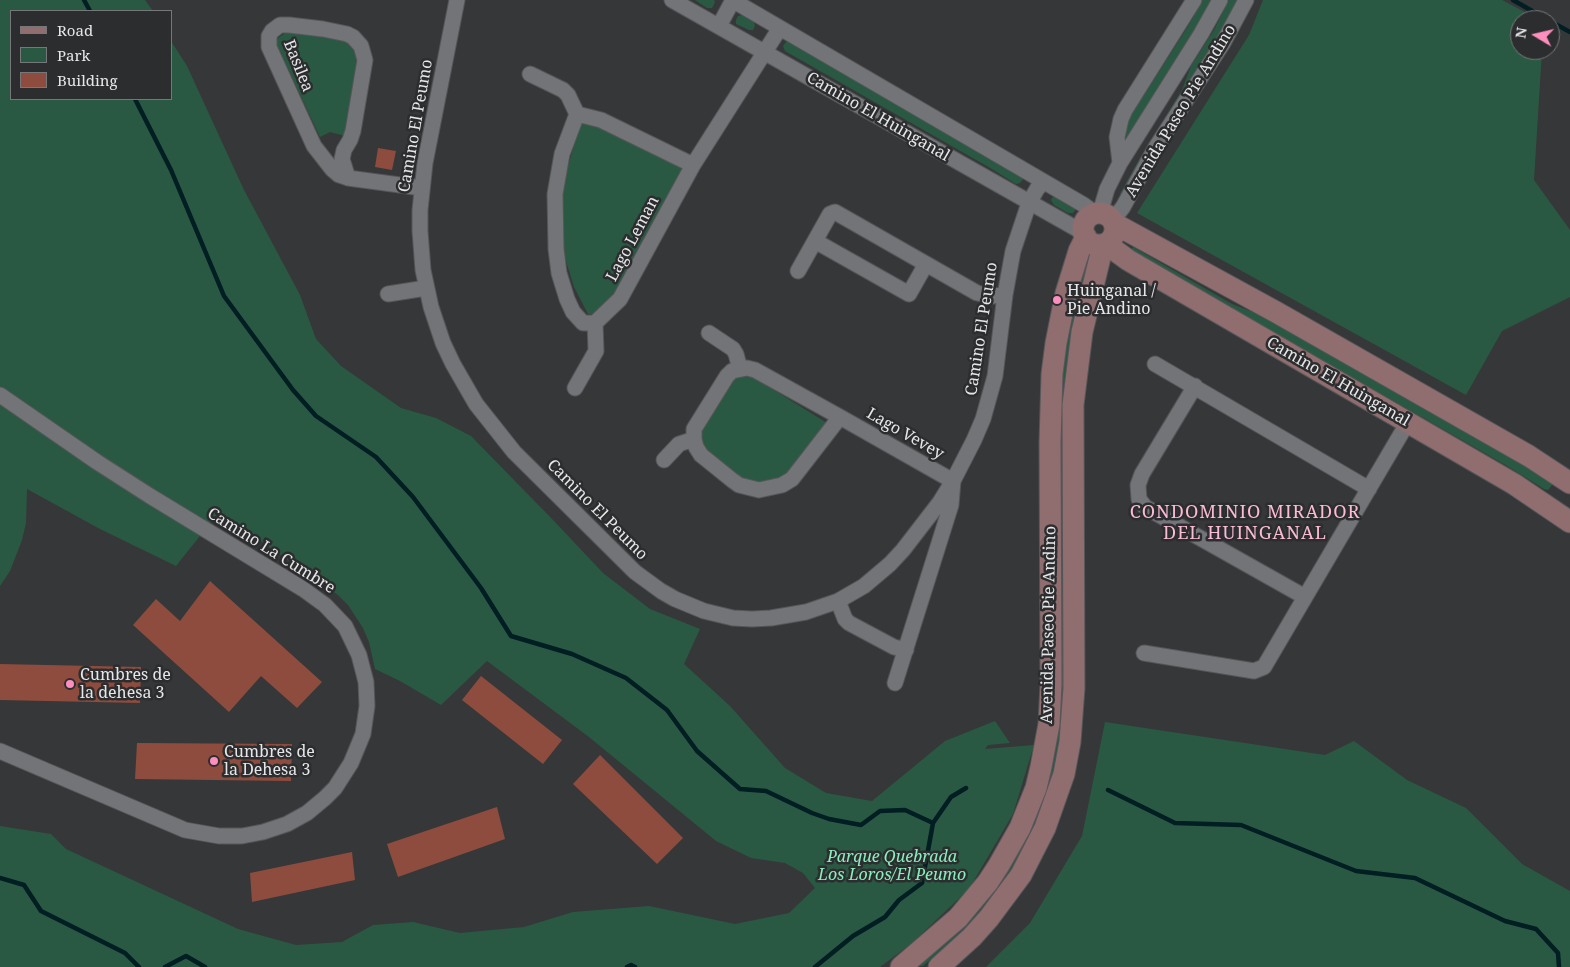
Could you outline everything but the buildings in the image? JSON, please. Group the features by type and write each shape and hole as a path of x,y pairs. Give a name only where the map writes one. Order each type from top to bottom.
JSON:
{"street":[{"name":"Camino El Peumo","path":"458,0 422,188 420,232 423,270 436,325 453,364 476,404 514,452 623,560 648,582 661,591 704,611 733,618 771,618 806,612 838,601 864,586 890,564 925,522 953,481 974,440 990,397 998,356 1005,295 1013,251 1029,203 1043,182"},
{"name":"Camino El Huinganal","path":"672,0 1095,239 1514,484 1563,517"},
{"name":"Camino El Huinganal","path":"733,0 1043,182 1529,456 1570,484"},
{"path":"719,26 733,0"},
{"path":"1120,163 1117,137 1123,114 1194,0"},
{"name":"Avenida Paseo Pie Andino","path":"1106,217 1107,189 1120,163 1201,34 1220,0"},
{"name":"Avenida Paseo Pie Andino","path":"1106,217 1123,207 1156,147 1219,50 1246,0"},
{"name":"Basilea","path":"348,178 342,159 353,131 365,60 361,46 353,37 347,34 323,29 280,25 269,36 269,47 314,146 332,169 339,175 348,178 422,188"},
{"name":"Lago Leman","path":"595,323 620,299 693,164 780,28"},
{"path":"530,74 559,86 568,95 577,114 562,154 555,194 556,249 559,274 566,299 572,312 583,323 595,323 596,351 575,388"},
{"path":"577,114 601,120 693,164"},
{"path":"798,272 830,214 835,212 977,293 992,296 1005,295"},
{"path":"1106,217 1116,228 1113,238 1095,239 1086,221 1106,217"},
{"name":"Avenida Paseo Pie Andino","path":"901,967 958,918 988,882 1000,865 1020,828 1036,788 1049,724 1051,684 1050,434 1052,374 1066,293 1079,251 1095,239 1102,254 1087,304 1074,405 1074,688 1070,742 1064,774 1045,828 1021,875 989,918 960,949 939,967"},
{"path":"815,241 910,294 926,264"},
{"path":"388,294 426,288"},
{"path":"664,460 679,444 694,439 694,429 727,376 732,371 740,369 733,349 709,333"},
{"path":"1156,364 1368,489"},
{"name":"Lago Vevey","path":"740,369 755,370 953,481"},
{"path":"1195,386 1142,474 1138,485 1139,499 1145,507 1305,597"},
{"name":"Camino La Cumbre","path":"0,395 165,506 303,589 325,605 345,626 356,648 364,675 367,706 362,734 351,763 344,775 325,798 307,813 287,824 263,832 242,836 207,835 186,830 0,751"},
{"name":"Lago Vevey","path":"694,439 701,455 732,480 739,485 759,490 782,485 792,479 840,417"},
{"path":"1144,653 1254,671 1264,667 1408,422"},
{"name":"Camino El Peumo","path":"895,683 951,505 953,481"},
{"path":"1563,517 1570,484"},
{"path":"838,601 845,619 849,623 894,647 906,650"}],"green space":[{"name":"Parque Quebrada Los Loros/El Peumo","path":"0,0 145,0 152,10 10,10 10,100 172,100 172,43 187,66 244,190 300,295 316,339 341,366 401,408 436,418 471,436 603,573 650,609 700,629 684,664 730,706 785,768 826,793 872,801 945,741 995,721 1010,743 988,745 985,749 1034,745 1013,814 969,889 912,943 880,967 0,967 0,826 51,834 66,849 238,929 296,945 342,942 373,925 413,922 460,933 524,927 573,912 649,906 735,924 789,913 815,888 803,873 785,863 751,858 716,841 589,737 487,661 441,705 375,669 369,642 363,628 348,605 338,595 219,512 176,566 100,529 27,489 26,523 22,540 10,571 0,586"},
{"path":"695,0 714,0 715,2 712,8 707,8"},
{"path":"1203,0 1212,0 1203,18 1126,139 1125,125"},
{"path":"1229,0 1237,0 1210,52 1122,196 1120,194 1182,90 1191,66 1214,30"},
{"path":"1263,0 1502,0 1521,10 1510,10 1510,60 1541,60 1534,180 1570,230 1570,297 1502,331 1466,395 1137,213 1249,35"},
{"path":"742,15 754,22 753,30 736,24 738,16"},
{"path":"287,32 342,38 351,43 357,52 361,63 345,136 330,132 320,137 276,43 278,38"},
{"path":"786,42 1024,178 1020,183 1016,184 785,51 783,46"},
{"path":"581,121 599,125 685,167 607,315 588,314 574,287 562,248 560,194"},
{"path":"1054,195 1077,208 1073,213 1068,213 1054,205 1051,200"},
{"path":"1092,247 1066,715 1056,770 1035,832 1002,889 968,928 923,966 910,967 1038,806 1056,404 1074,292"},
{"path":"1133,247 1232,304 1261,315 1550,478 1552,485 1548,490 1544,489 1509,467 1131,250"},
{"path":"737,377 753,377 827,423 789,472 765,484 738,479 702,447 700,437 703,428 731,382"},
{"path":"1105,722 1325,755 1354,741 1407,780 1466,808 1522,864 1570,891 1570,967 986,967 1030,923 1082,836"}],"waterway":[{"path":"84,0 89,10"},
{"path":"1513,0 1530,10"},
{"path":"1560,26 1570,32"},
{"path":"136,100 171,170 224,296 293,390 316,416 376,457 413,497 481,588 511,636 572,654 626,678 667,710 697,751 740,789 766,791 812,813 829,819 861,825 880,811 905,810 933,823"},
{"path":"815,967 853,936 885,917 899,900 922,883 933,823 951,797 966,788"},
{"path":"1108,790 1175,823 1241,825 1356,871 1415,878 1505,921 1536,929 1558,953 1559,967"},
{"path":"0,878 24,885 41,911 125,953 139,967"},
{"path":"165,967 186,956 205,967"},
{"path":"627,967 631,965 635,967"}],"place":[{"name":"Huinganal / Pie Andino","path":"1057,300"},
{"name":"Cumbres de la dehesa 3","path":"70,684"},
{"name":"Cumbres de la Dehesa 3","path":"214,761"}],"district":[{"name":"CONDOMINIO MIRADOR DEL HUINGANAL","path":"1245,523"}]}
